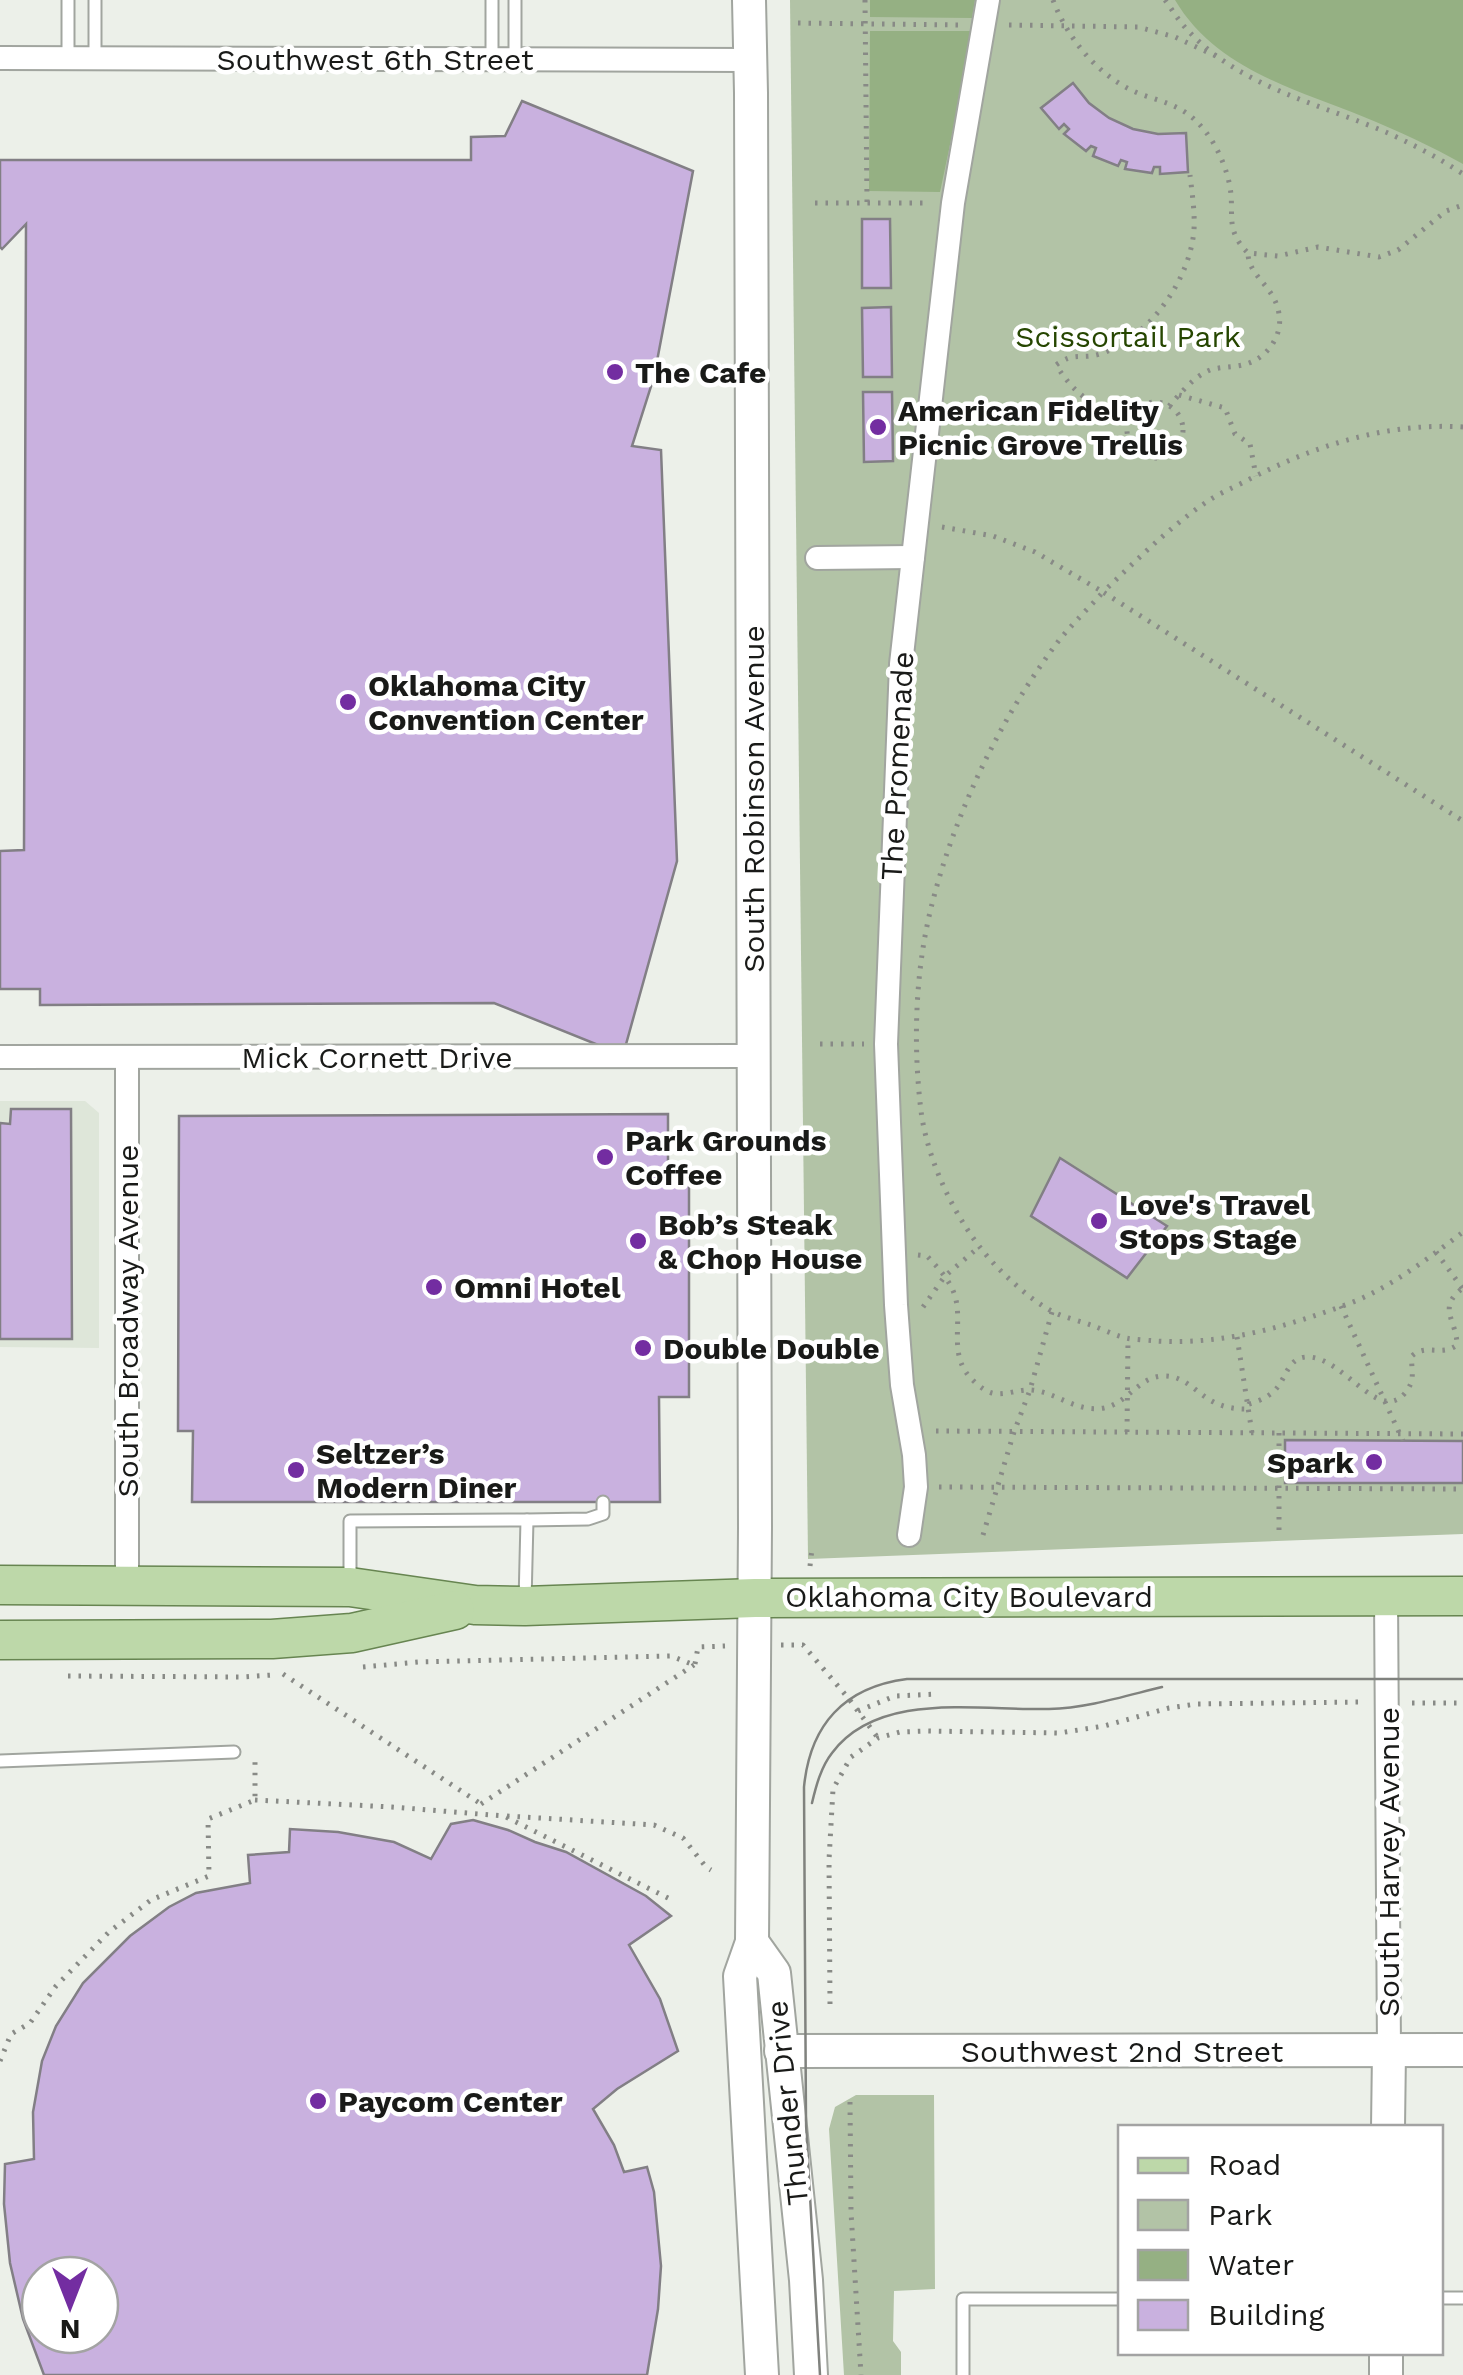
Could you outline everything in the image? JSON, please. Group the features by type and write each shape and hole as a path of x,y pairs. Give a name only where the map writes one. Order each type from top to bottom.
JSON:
{"main road":[{"name":"South Robinson Avenue","path":"749,0 755,1598"},
{"name":"Oklahoma City Boulevard","path":"0,1585 350,1587 475,1605 525,1606 755,1598 1463,1596"},
{"name":"Thunder Drive","path":"755,1598 752,1942 740,1976 762,2375"},
{"name":"Oklahoma City Boulevard","path":"0,1640 272,1639 352,1633 475,1605"},
{"name":"Thunder Drive","path":"752,1942 774,1973 806,2280 811,2375"},
{"name":"Southwest 2nd Street","path":"781,2051 1463,2050"},
{"name":"South Harvey Avenue","path":"1388,2051 1388,2125"}],"street":[{"name":"The Promenade","path":"909,1535 916,1487 902,1385 886,1044 901,664 952,203 988,0"},
{"name":"Southwest 6th Street","path":"0,58 751,60"},
{"path":"816,558 913,557"},
{"name":"Mick Cornett Drive","path":"0,1056 753,1056"},
{"name":"South Broadway Avenue","path":"127,1056 127,1585"},
{"name":"South Harvey Avenue","path":"1386,1596 1388,2051"}],"lane":[{"path":"68,0 68,58"},
{"path":"95,0 95,58"},
{"path":"492,0 504,59"},
{"path":"504,59 515,0"},
{"path":"350,1587 350,1521 588,1519 603,1514 603,1502"},
{"path":"525,1606 527,1520"},
{"path":"0,1761 234,1752"},
{"path":"963,2375 964,2299 1118,2299"}],"path":[{"path":"865,0 867,203"},
{"path":"1053,0 1076,44 1097,66 1137,93 1180,109 1209,136 1229,182 1235,240 1248,253 1278,256 1318,247 1378,257 1398,250 1446,211 1463,205"},
{"path":"1165,0 1184,27 1220,58 1264,84 1387,133 1463,174"},
{"path":"1132,413 1116,412 1082,398 1056,365 1067,357 1098,355 1124,342 1145,326 1164,303 1184,272 1194,233 1190,175"},
{"path":"815,203 952,203"},
{"path":"1169,406 1191,382 1212,369 1258,358 1275,340 1280,317 1275,296 1252,271 1248,253"},
{"path":"1179,395 1224,408 1235,434 1250,444 1256,476"},
{"path":"1147,403 1169,406 1183,425 1180,444 1166,457 1156,459 1138,454 1127,439 1132,413 1147,403"},
{"path":"1463,427 1439,426 1354,438 1306,453 1208,501 1102,592 1058,642 983,767 955,834 931,908 920,967 917,1014 922,1115 932,1155 953,1205 979,1248 1010,1280 1052,1312 1128,1339 1171,1342 1238,1337 1365,1296 1463,1232"},
{"path":"917,524 993,536 1035,552 1463,821"},
{"path":"899,1339 945,1276 979,1248"},
{"path":"894,1252 927,1256 945,1276 956,1300 958,1349 964,1370 992,1393 1030,1390 1080,1408 1094,1409 1111,1406 1141,1383 1163,1376 1182,1380 1222,1406 1247,1409"},
{"path":"1247,1409 1249,1404 1276,1390 1298,1359 1309,1357 1328,1362 1362,1390 1387,1403 1396,1402 1408,1390 1415,1353 1426,1349 1446,1352 1457,1345 1449,1304 1452,1296 1463,1288 1436,1252"},
{"path":"1341,1306 1401,1437"},
{"path":"983,1535 1052,1312"},
{"path":"1238,1337 1252,1433"},
{"path":"1127,1432 1128,1339"},
{"path":"910,1431 1401,1437 1463,1434"},
{"path":"1278,1433 1278,1535"},
{"path":"916,1487 1463,1488"},
{"name":"Oklahoma City Boulevard","path":"802,1645 878,1738"},
{"path":"481,1804 694,1664 698,1646"},
{"path":"283,1674 481,1804"},
{"path":"858,1711 896,1696 939,1694"},
{"path":"878,1738 927,1731 1059,1732 1209,1702 1463,1702"},
{"name":"Thunder Drive","path":"830,2004 829,1860 833,1789 851,1757 878,1738"},
{"path":"255,1758 255,1800"},
{"path":"0,2061 11,2034 30,2023 56,1986 109,1932 151,1900 209,1876 208,1818 255,1800 654,1825 683,1838 711,1870"},
{"path":"480,1814 481,1804"},
{"path":"504,1816 670,1899"},
{"name":"Thunder Drive","path":"850,2102 861,2375"}],"shaded area":[{"path":"0,1101 85,1101 99,1113 99,1348 0,1347"}],"green space":[{"name":"Scissortail Park","path":"790,0 1463,0 1463,1534 808,1559"},
{"path":"856,2095 934,2095 935,2289 894,2291 893,2341 901,2352 901,2375 844,2375 829,2129 835,2107"}],"water":[{"path":"870,0 975,0 972,18 870,17"},
{"path":"1175,0 1463,0 1463,164 1389,128 1259,74 1212,43"},
{"path":"870,31 974,31 940,192 869,191"}],"building":[{"path":"1073,83 1089,103 1133,129 1158,134 1186,133 1188,172 1160,174 1160,167 1154,167 1152,173 1125,169 1127,162 1121,160 1118,166 1093,156 1096,148 1091,146 1086,151 1064,134 1069,129 1064,124 1059,129 1041,108"},
{"name":"Oklahoma City Convention Center","path":"522,101 693,171 654,377 632,446 661,450 677,861 623,1055 494,1003 40,1005 40,989 0,989 0,851 24,850 26,224 0,247 0,160 471,160 471,137 505,136"},
{"path":"862,219 890,219 891,288 862,288"},
{"name":"American Fidelity Picnic Grove Trellis","path":"891,307 892,377 863,377 862,308"},
{"name":"American Fidelity Picnic Grove Trellis","path":"863,392 892,392 893,461 864,462"},
{"path":"11,1109 71,1109 72,1339 0,1339 0,1123 10,1124"},
{"name":"Omni Hotel","path":"668,1114 668,1177 689,1177 689,1397 659,1397 660,1502 192,1502 193,1431 178,1431 179,1116"},
{"name":"Love's Travel Stops Stage","path":"1060,1158 1167,1226 1127,1278 1031,1216"},
{"name":"Spark","path":"1285,1440 1463,1441 1463,1483 1285,1483"},
{"name":"Paycom Center","path":"473,1820 566,1852 646,1896 671,1916 629,1945 660,1999 678,2051 593,2109 624,2172 647,2167 654,2192 661,2266 647,2375 44,2375 36,2355 120,2355 120,2255 20,2255 20,2306 10,2263 4,2204 5,2164 34,2159 33,2112 42,2061 56,2026 83,1983 130,1936 169,1907 196,1893 250,1883 248,1855 289,1852 290,1829 394,1842 431,1859 451,1824"}],"tram line":[{"path":"820,2375 806,2124 804,1787 814,1745 834,1713 865,1691 907,1679 1463,1679"},
{"path":"812,1803 832,1753 852,1733 876,1720 932,1708 1063,1708 1162,1687"}],"place":[{"name":"The Cafe","path":"615,372"},
{"name":"American Fidelity Picnic Grove Trellis","path":"878,427"},
{"name":"Oklahoma City Convention Center","path":"348,702"},
{"name":"Park Grounds Coffee","path":"605,1157"},
{"name":"Love's Travel Stops Stage","path":"1099,1221"},
{"name":"Bob’s Steak & Chop House","path":"638,1241"},
{"name":"Omni Hotel","path":"434,1287"},
{"name":"Double Double","path":"643,1348"},
{"name":"Spark","path":"1374,1462"},
{"name":"Seltzer’s Modern Diner","path":"296,1470"},
{"name":"Paycom Center","path":"318,2101"}]}
